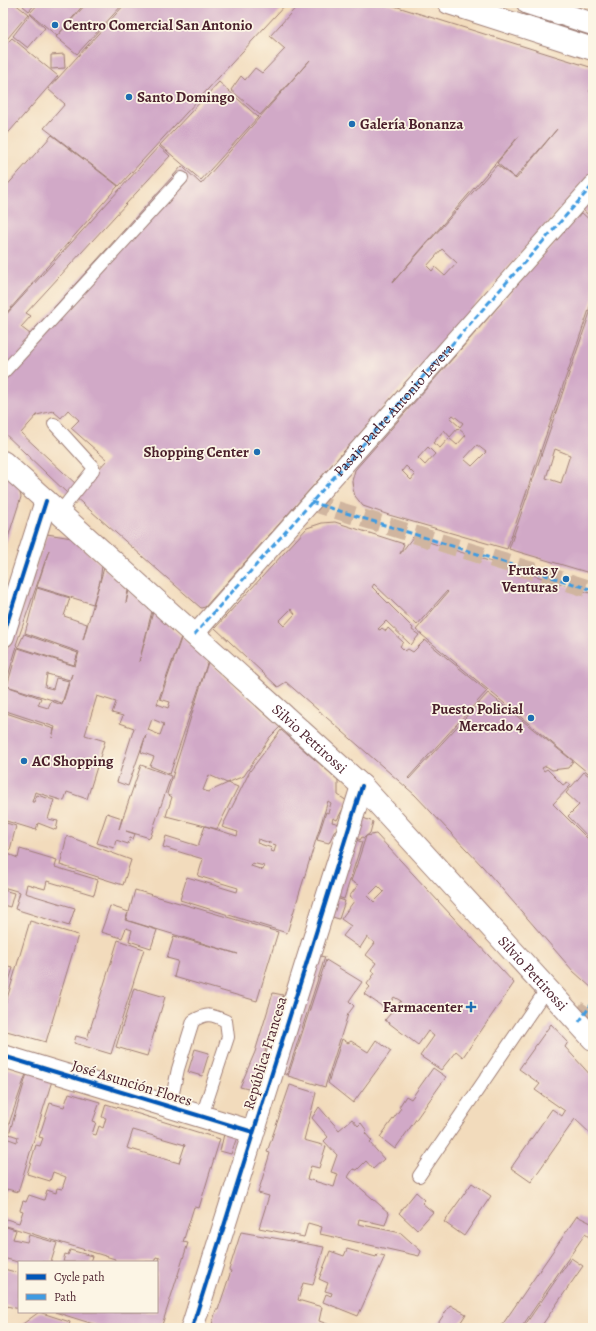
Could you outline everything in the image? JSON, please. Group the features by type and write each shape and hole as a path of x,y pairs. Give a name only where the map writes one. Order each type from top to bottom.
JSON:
{"main road":[{"path":"449,3 474,7 593,49"},
{"path":"528,3 593,24"},
{"name":"Silvio Pettirossi","path":"3,462 362,786 548,987 593,1039"},
{"path":"3,636 52,507"},
{"name":"República Francesa","path":"192,1328 362,786"},
{"name":"José Asunción Flores","path":"3,1056 253,1132"}],"street":[{"name":"Pasaje Padre Antonio Levera","path":"194,635 593,185"}],"lane":[{"path":"3,372 182,178"},
{"path":"52,507 93,470 93,467 54,424"},
{"path":"419,1176 548,987"},
{"path":"170,1107 193,1021 204,1015 215,1015 226,1021 228,1037 202,1116"}],"building":[{"path":"3,3 14,3 28,14 3,44"},
{"path":"26,3 36,3 29,11 23,6"},
{"name":"Centro Comercial San Antonio","path":"39,3 85,3 57,36 30,13"},
{"path":"87,3 124,3 77,54 56,37"},
{"name":"Santo Domingo","path":"126,3 287,3 119,186 44,128 65,104 48,89"},
{"path":"300,3 385,3 593,68 593,90 589,91 593,91 593,172 205,607 201,608 74,496 107,460 71,428 79,420 68,410 61,418 53,411 37,415 21,433 77,485 68,494 3,432 3,318 159,146 170,156 26,313 31,316 21,327 30,334 182,166 201,184 310,60 260,115 231,90 241,76 245,80 255,68 262,73 285,49 270,36","holes":["557,129 516,179 497,165 392,283 519,136 497,163 515,178","442,249 457,263 445,276 435,267 432,271 427,266"]},
{"path":"30,14 45,28 28,48 13,36"},
{"path":"12,38 58,76 3,139 3,47"},
{"path":"64,54 65,68 51,69 51,55"},
{"path":"219,82 258,117 201,180 160,145"},
{"path":"52,135 118,186 3,317 3,190"},
{"path":"593,198 593,219 583,210"},
{"path":"581,212 593,223 593,298 507,549 363,506 355,496 353,489 352,481 355,470","holes":["453,415 463,423 460,427 450,418","458,428 466,435 457,445 449,438 440,448 433,443 444,430 450,437","477,445 486,452 472,466 464,459","428,447 435,454 425,465 418,458","406,466 415,475 411,480 402,471"]},
{"path":"593,304 593,574 509,549","holes":["555,449 570,455 561,483 546,478"]},
{"path":"3,473 18,485 21,497 3,553"},
{"path":"335,522 404,544 400,554 413,537 593,594 593,777 416,630 448,592 447,591 417,625 374,584 372,587 413,628 412,630 419,635 411,645 386,621 378,629 380,630 382,628 386,631 388,628 403,642 400,646 405,651 408,649 413,652 425,640 487,691 408,778 409,779 488,693 573,761 568,768 552,770 546,766 542,768 544,771 547,769 563,785 567,782 571,785 553,804 593,844 593,989 573,971 483,867 415,795 286,682 278,687 215,628 307,528 322,523","holes":["291,609 295,614 284,626 279,621"]},
{"path":"47,534 72,538 102,566 100,581 93,604 37,587 49,550 16,645 17,646 8,676 3,673 3,662"},
{"path":"104,568 128,590 126,603 129,590 152,611 139,662 153,612 181,637 157,704 168,708 170,702 160,699 182,636 208,661 170,774 150,766 154,757 141,752 146,735 128,786 117,782 134,728 120,723 123,716 112,713 116,702 97,696 85,735 105,741 87,799 67,792 64,801 35,792 32,802 34,802 37,795 54,800 48,819 58,821 56,830 38,823 36,830 3,820 3,712 54,729 52,738 55,727 3,710 3,698 6,686 41,698 38,705 48,708 51,701 62,705 72,674 70,680 47,674 45,687 53,689 56,678 69,681 62,703 7,686 18,648 75,666 79,652 25,633 37,588 70,598 64,616 87,624 83,640","holes":["152,719 164,724 160,735 148,730"]},
{"path":"24,634 78,653 74,665 18,647"},
{"path":"208,662 280,727 270,737 244,776 227,783 209,775 203,790 208,792 228,783 238,787 217,829 166,816 172,797 167,794"},
{"path":"281,730 338,780 338,795 347,801 337,820 333,818 332,822 340,824 338,830 335,830 329,843 317,840 326,812 328,813 331,803 328,801 287,933 180,900 187,877 237,892 238,888 198,876 203,859 163,847 166,836 198,846 205,826 237,836 238,832 222,827 250,771","holes":["258,839 276,845 274,852 271,851 272,848 257,843","252,863 264,866 263,870 251,866"]},
{"path":"141,765 171,776 150,838 126,831 135,834 133,839 130,838 128,844 116,840 114,848 97,843 107,813 122,818 119,829"},
{"path":"584,772 593,779 593,842 568,816 579,805 566,793"},
{"path":"361,817 373,822 370,833 364,838 362,837 360,840 352,835"},
{"path":"3,822 16,826 10,850 3,849"},
{"path":"376,834 514,983 463,1057 456,1051 441,1070 420,1056 434,1036 428,1031 418,1045 385,1020 401,1001 394,997 386,1009 364,994 370,987 367,984 375,973 371,970 376,963 366,955 375,943 367,937 360,948 343,936 351,926 341,919 354,901 349,897 358,885 351,881 366,836","holes":["378,886 384,892 374,902 368,896"]},
{"path":"67,836 131,860 123,885 60,865"},
{"path":"349,838 362,842 344,899 331,895"},
{"path":"20,849 57,860 55,867 98,880 94,895 47,881 45,889 27,884 25,893 75,908 69,926 15,909 20,892 3,887 3,852 18,858"},
{"path":"3,890 14,893 10,907 3,905"},
{"path":"135,890 278,932 257,1001 174,977 178,961 167,958 174,936 238,954 126,920 128,913 125,920 157,930 151,948 129,941 132,930 126,928 122,938 101,932 110,906 129,912"},
{"path":"330,896 345,901 339,919 323,914"},
{"path":"30,921 78,935 46,1042 3,1030 3,1012"},
{"path":"328,923 320,956 325,957 287,1075 276,1070"},
{"path":"118,940 144,949 111,1054 74,1043 76,1036 87,1039"},
{"path":"326,960 362,982 349,1001 354,1006 348,1014 325,1087 288,1076"},
{"path":"3,965 13,968 3,1000"},
{"path":"134,988 165,997 147,1056 116,1047"},
{"path":"273,993 283,995 264,1055 266,1056 252,1090 240,1087 255,1052"},
{"path":"551,1024 568,1042 565,1047 593,1078 593,1136 575,1119 531,1182 511,1168 552,1109 562,1116 565,1111 535,1090 540,1084 519,1069"},
{"path":"342,1039 348,1043 351,1041 368,1052 376,1040 391,1051 353,1103 328,1083"},
{"path":"195,1049 209,1053 202,1076 188,1072"},
{"path":"3,1067 26,1074 3,1141"},
{"path":"29,1067 54,1074 18,1192 7,1189 5,1197 3,1197 3,1147 6,1138 17,1142 18,1137 9,1134"},
{"path":"433,1068 446,1077 395,1149 380,1137 401,1108 399,1107 406,1096 411,1099"},
{"path":"290,1085 316,1093 304,1140 326,1146 319,1168 311,1166 307,1179 334,1187 338,1174 331,1172 337,1155 324,1141 328,1137 312,1118 319,1107 339,1130 352,1119 358,1126 361,1123 367,1131 365,1133 372,1141 370,1143 384,1159 373,1169 366,1161 357,1170 353,1169 348,1177 389,1213 385,1225 359,1219 358,1224 401,1233 421,1251 419,1256 320,1234 322,1227 308,1223 304,1237 259,1228 269,1196 258,1193 270,1153 267,1152"},
{"path":"69,1093 100,1102 93,1121 96,1122 92,1134 96,1135 99,1126 103,1128 106,1118 102,1117 106,1104 220,1139 199,1208 194,1207 183,1242 188,1243 161,1328 106,1328 58,1313 158,1313 158,1265 160,1258 156,1257 154,1261 114,1261 115,1259 3,1225 3,1218 19,1223 23,1211 20,1210 23,1201 26,1202 29,1195 44,1200 47,1190 56,1193 57,1188 62,1189 66,1177 53,1172 50,1181 27,1174 36,1145 40,1146 43,1138 39,1137 50,1103 64,1107","holes":["133,1130 185,1145 179,1163 127,1148"]},
{"path":"226,1126 239,1131 231,1154 220,1151"},
{"path":"472,1183 491,1196 464,1236 444,1222"},
{"path":"416,1192 425,1200 422,1203 433,1212 417,1230 399,1213"},
{"path":"577,1216 591,1223 593,1221 593,1240 585,1234 521,1328 500,1328"},
{"path":"3,1226 16,1230 13,1239 27,1242 29,1235 57,1243 51,1261 18,1262 3,1258"},
{"path":"241,1232 324,1247 313,1285 303,1283 298,1300 322,1307 319,1321 330,1325 329,1328 261,1328 262,1325 256,1323 255,1328 211,1328 216,1310 218,1310 231,1271 229,1270"},
{"path":"347,1249 376,1257 377,1254 385,1256 358,1316 323,1302 326,1294 331,1296 332,1293 325,1291 328,1283 319,1279 330,1251 344,1256"},
{"path":"70,1250 92,1256 90,1261 63,1261 65,1254 68,1255"},
{"path":"571,1258 583,1266 540,1328 523,1328"},
{"path":"4,1269 18,1273 18,1309 3,1305"},
{"path":"450,1305 466,1314 457,1328 435,1328"},
{"path":"38,1313 70,1322 68,1328 19,1328"}],"tunnel":[{"path":"311,502 593,590"},
{"path":"579,1022 593,1002"}],"marked path":[{"path":"194,635 593,185"},
{"path":"311,502 593,590"},
{"path":"579,1022 593,1002"}],"cycle path":[{"path":"3,636 46,501"},
{"path":"192,1328 362,786"},
{"path":"3,1056 253,1132"}],"place":[{"name":"Centro Comercial San Antonio","path":"55,25"},
{"name":"Santo Domingo","path":"129,97"},
{"name":"Galería Bonanza","path":"352,124"},
{"name":"Shopping Center","path":"257,452"},
{"name":"Frutas y Venturas","path":"566,579"},
{"name":"Puesto Policial Mercado 4","path":"531,718"},
{"name":"AC Shopping","path":"24,761"},
{"name":"Farmacenter","path":"471,1007"}]}
